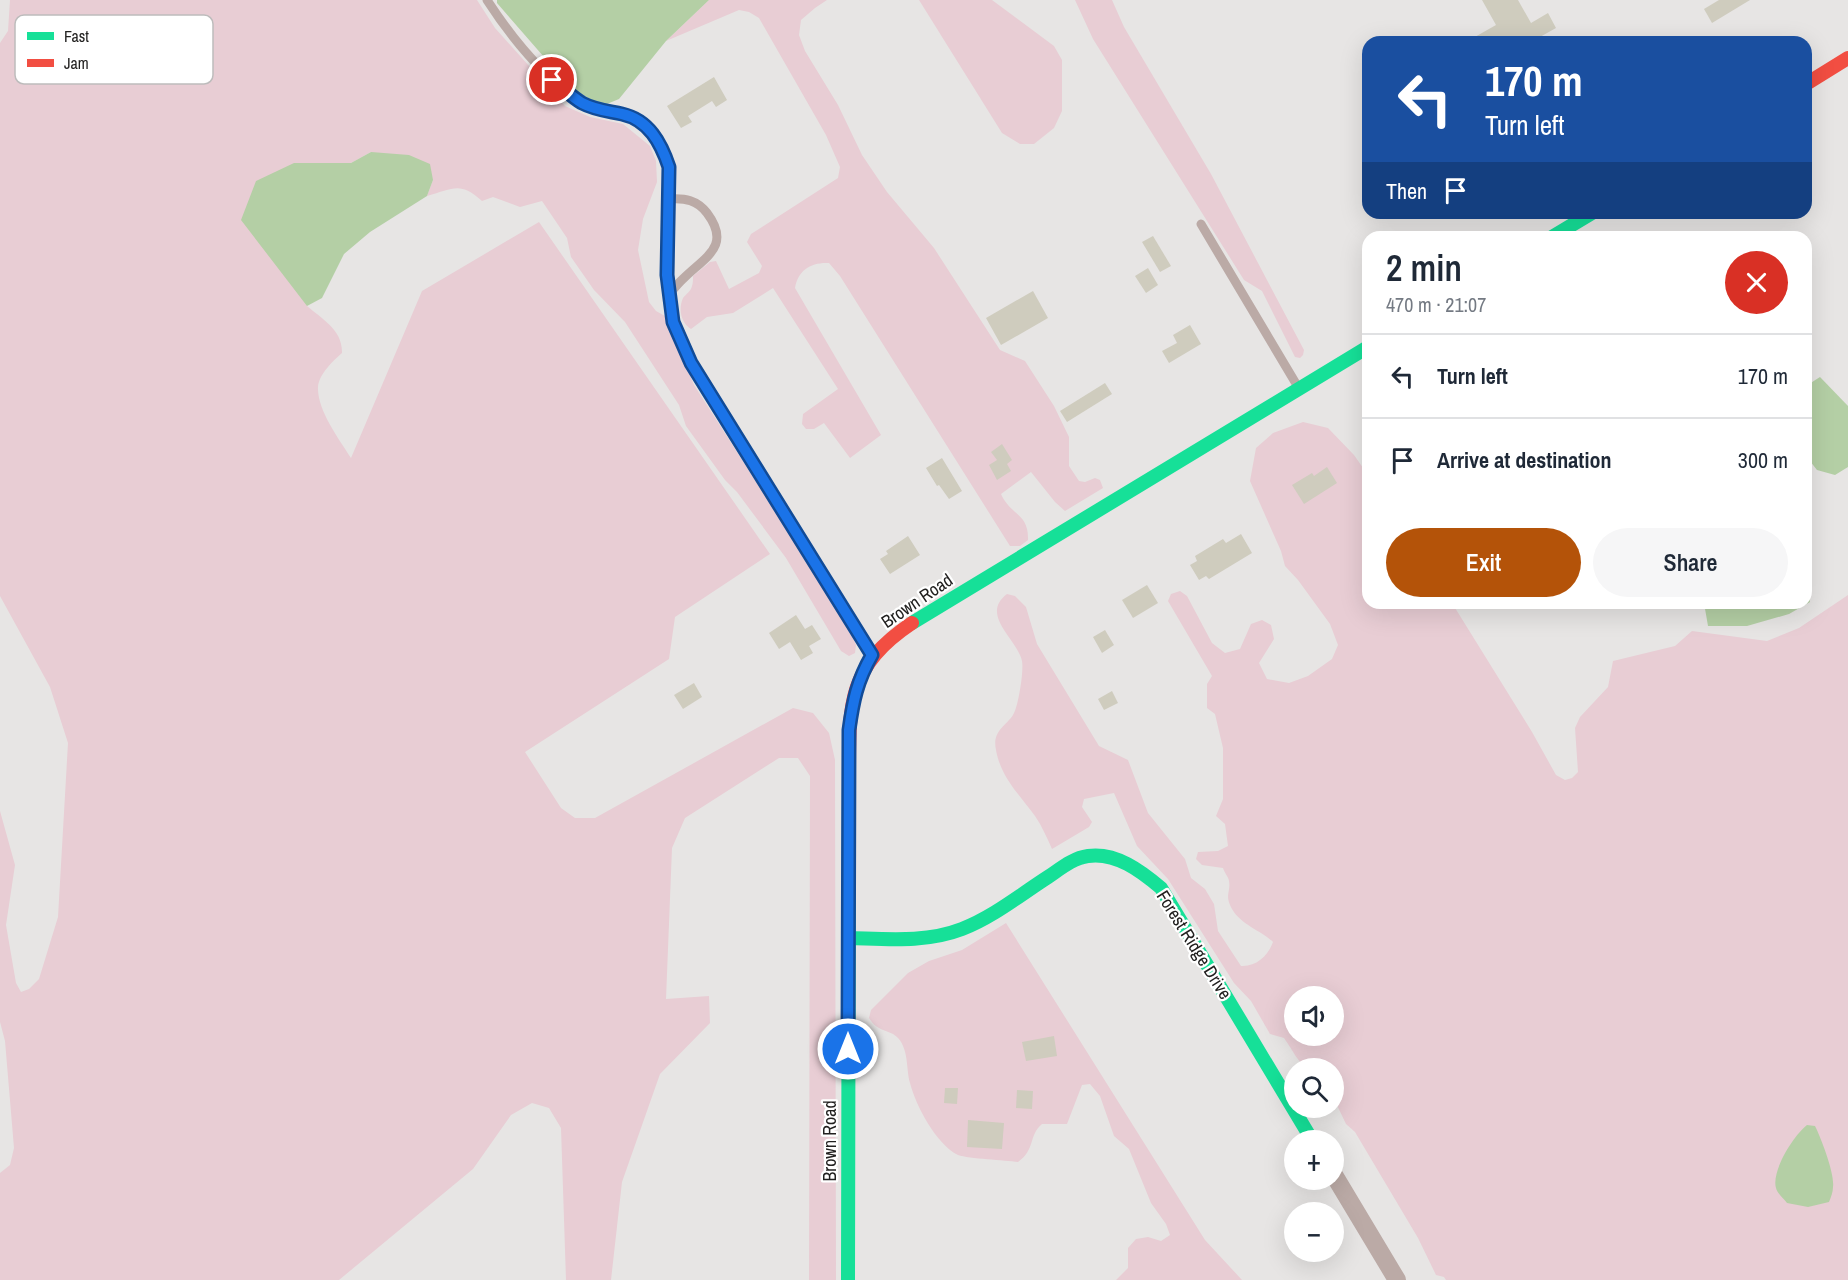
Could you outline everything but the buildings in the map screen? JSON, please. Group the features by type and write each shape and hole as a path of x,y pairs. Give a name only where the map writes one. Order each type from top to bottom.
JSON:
{"street":[{"path":"1812,80 1848,58"},
{"path":"1562,231 1582,219"},
{"name":"Brown Road","path":"848,1280 849,730 854,696 861,675 872,655 897,633 930,611 1362,351"},
{"name":"Forest Ridge Drive","path":"849,938 935,937 963,929 1062,867 1087,856 1110,857 1130,864 1145,873 1161,888 1306,1130"},
{"path":"1343,1190 1396,1280"}],"lane":[{"path":"487,0 501,23 552,80 582,102 605,112 623,114 640,120 654,134 669,167 667,275 673,322 691,363 872,655"},
{"path":"669,294 709,257 715,247 717,235 714,222 704,208 684,198 670,199"},
{"path":"1201,224 1300,389"}],"shaded area":[{"path":"10,0 477,0 495,28 565,106 590,117 623,124 650,146 656,161 657,182 643,219 638,250 649,302 656,311 665,316 694,385 847,623 856,645 855,653 849,656 841,651 786,558 686,426 679,405 625,322 594,290 571,257 567,238 542,201 520,207 493,197 482,201 468,191 456,188 427,196 433,180 371,152 351,163 294,163 307,306 335,331 342,353 321,377 318,387 319,396 325,415 351,458 422,291 539,222 770,554 675,617 669,659 525,752 561,808 575,818 595,818 793,708 813,713 829,733 835,760 836,1280 809,1280 810,776 798,758 779,758 685,818 672,848 666,999 709,996 710,1023 660,1074 622,1182 611,1280 566,1280 561,1128 549,1108 532,1103 511,1115 473,1169 339,1280 0,1280 0,1173 10,1165 14,1148 5,1041 0,1022 0,811 15,865 6,925 16,983 21,992 29,989 39,979 58,917 68,743 50,687 0,596 0,43 8,31"},
{"path":"497,0 709,0 666,41 619,99 602,106 571,88 497,3"},
{"path":"709,0 827,0 801,20 799,35 805,51 838,105 862,155 887,192 934,248 1000,350 1025,361 1054,406 1069,437 1069,466 1079,481 1085,482 1095,478 1100,480 1103,488 1065,511 1031,472 1001,494 1026,525 1028,540 1020,546 1010,546 840,276 829,263 806,268 799,276 795,288 881,435 850,458 824,423 814,429 806,429 802,424 803,414 838,389 773,288 733,313 707,317 691,329 685,323 681,315 681,307 683,298 690,291 693,276 710,262 716,261 729,289 759,273 762,266 747,242 751,234 838,178 840,167 826,135 759,18 749,12 739,10 666,41"},
{"path":"919,0 992,0 1054,46 1062,60 1062,111 1054,128 1034,144 1020,144 1002,133"},
{"path":"1075,0 1112,0 1124,27 1211,174 1304,350 1300,358 1295,357 1262,291 1244,280 1093,39"},
{"path":"371,152 409,155 430,164 433,180 427,196 370,232 344,254 322,298 307,306 241,220 256,181 294,163 351,163"},
{"path":"1820,377 1848,406 1848,467 1835,475 1817,470 1812,464 1812,382"},
{"path":"1303,422 1328,428 1362,466 1362,609 1456,609 1556,775 1565,780 1572,778 1578,772 1575,728 1580,717 1608,687 1613,661 1675,646 1692,631 1767,641 1799,628 1848,595 1848,1280 1446,1280 1436,1275 1418,1238 1355,1132 1343,1118 1344,1058 1298,1058 1289,1046 1344,1046 1344,986 1284,986 1284,1038 1270,1034 1251,1001 1234,983 1168,879 1137,846 1114,793 1084,799 1082,807 1092,822 1089,827 1052,849 1038,820 1007,778 996,750 996,738 1015,711 1022,673 1019,653 998,619 999,602 1007,594 1015,596 1026,607 1037,644 1099,746 1128,760 1148,813 1185,859 1191,878 1205,889 1214,904 1218,931 1241,966 1256,963 1271,947 1273,942 1246,924 1232,909 1228,897 1229,880 1223,868 1202,865 1196,859 1198,852 1218,851 1228,846 1225,824 1216,816 1223,799 1223,748 1215,714 1207,708 1207,684 1212,676 1168,601 1171,594 1180,591 1187,596 1212,643 1225,653 1240,649 1251,624 1262,620 1271,625 1274,639 1259,663 1267,679 1289,683 1308,676 1332,659 1338,645 1330,624 1285,566 1281,551 1250,481 1256,448 1273,433"},
{"path":"1705,609 1798,609 1789,614 1747,626 1708,626"},
{"path":"1006,923 1205,1240 1242,1280 1116,1280 1128,1268 1128,1248 1136,1239 1148,1237 1161,1241 1170,1235 1166,1224 1151,1203 1129,1149 1114,1136 1100,1096 1090,1084 1082,1085 1067,1124 1042,1124 1035,1133 1024,1157 1018,1162 958,1155 942,1142 928,1124 913,1092 902,1043 895,1035 880,1029 873,1023 869,1018 871,1010 908,973 929,961 962,950"},
{"path":"1807,1125 1815,1126 1818,1132 1833,1181 1833,1191 1829,1202 1808,1207 1787,1203 1779,1194 1775,1181 1785,1154"}],"traffic: fast":[{"path":"1562,231 1582,219"},
{"path":"912,623 1362,351"},
{"path":"848,1280 849,775"},
{"path":"849,938 906,939 948,933 985,918 1077,859 1098,856 1128,864 1161,888 1306,1130"}],"traffic: jam":[{"path":"1812,80 1848,58"},
{"path":"849,775 850,727 856,688 875,655 912,623"}],"route":[{"path":"552,80 582,102 605,112 623,114 640,120 654,134 669,167 667,275 673,322 691,363 872,655 861,675 854,696 849,730 848,1049"}]}
